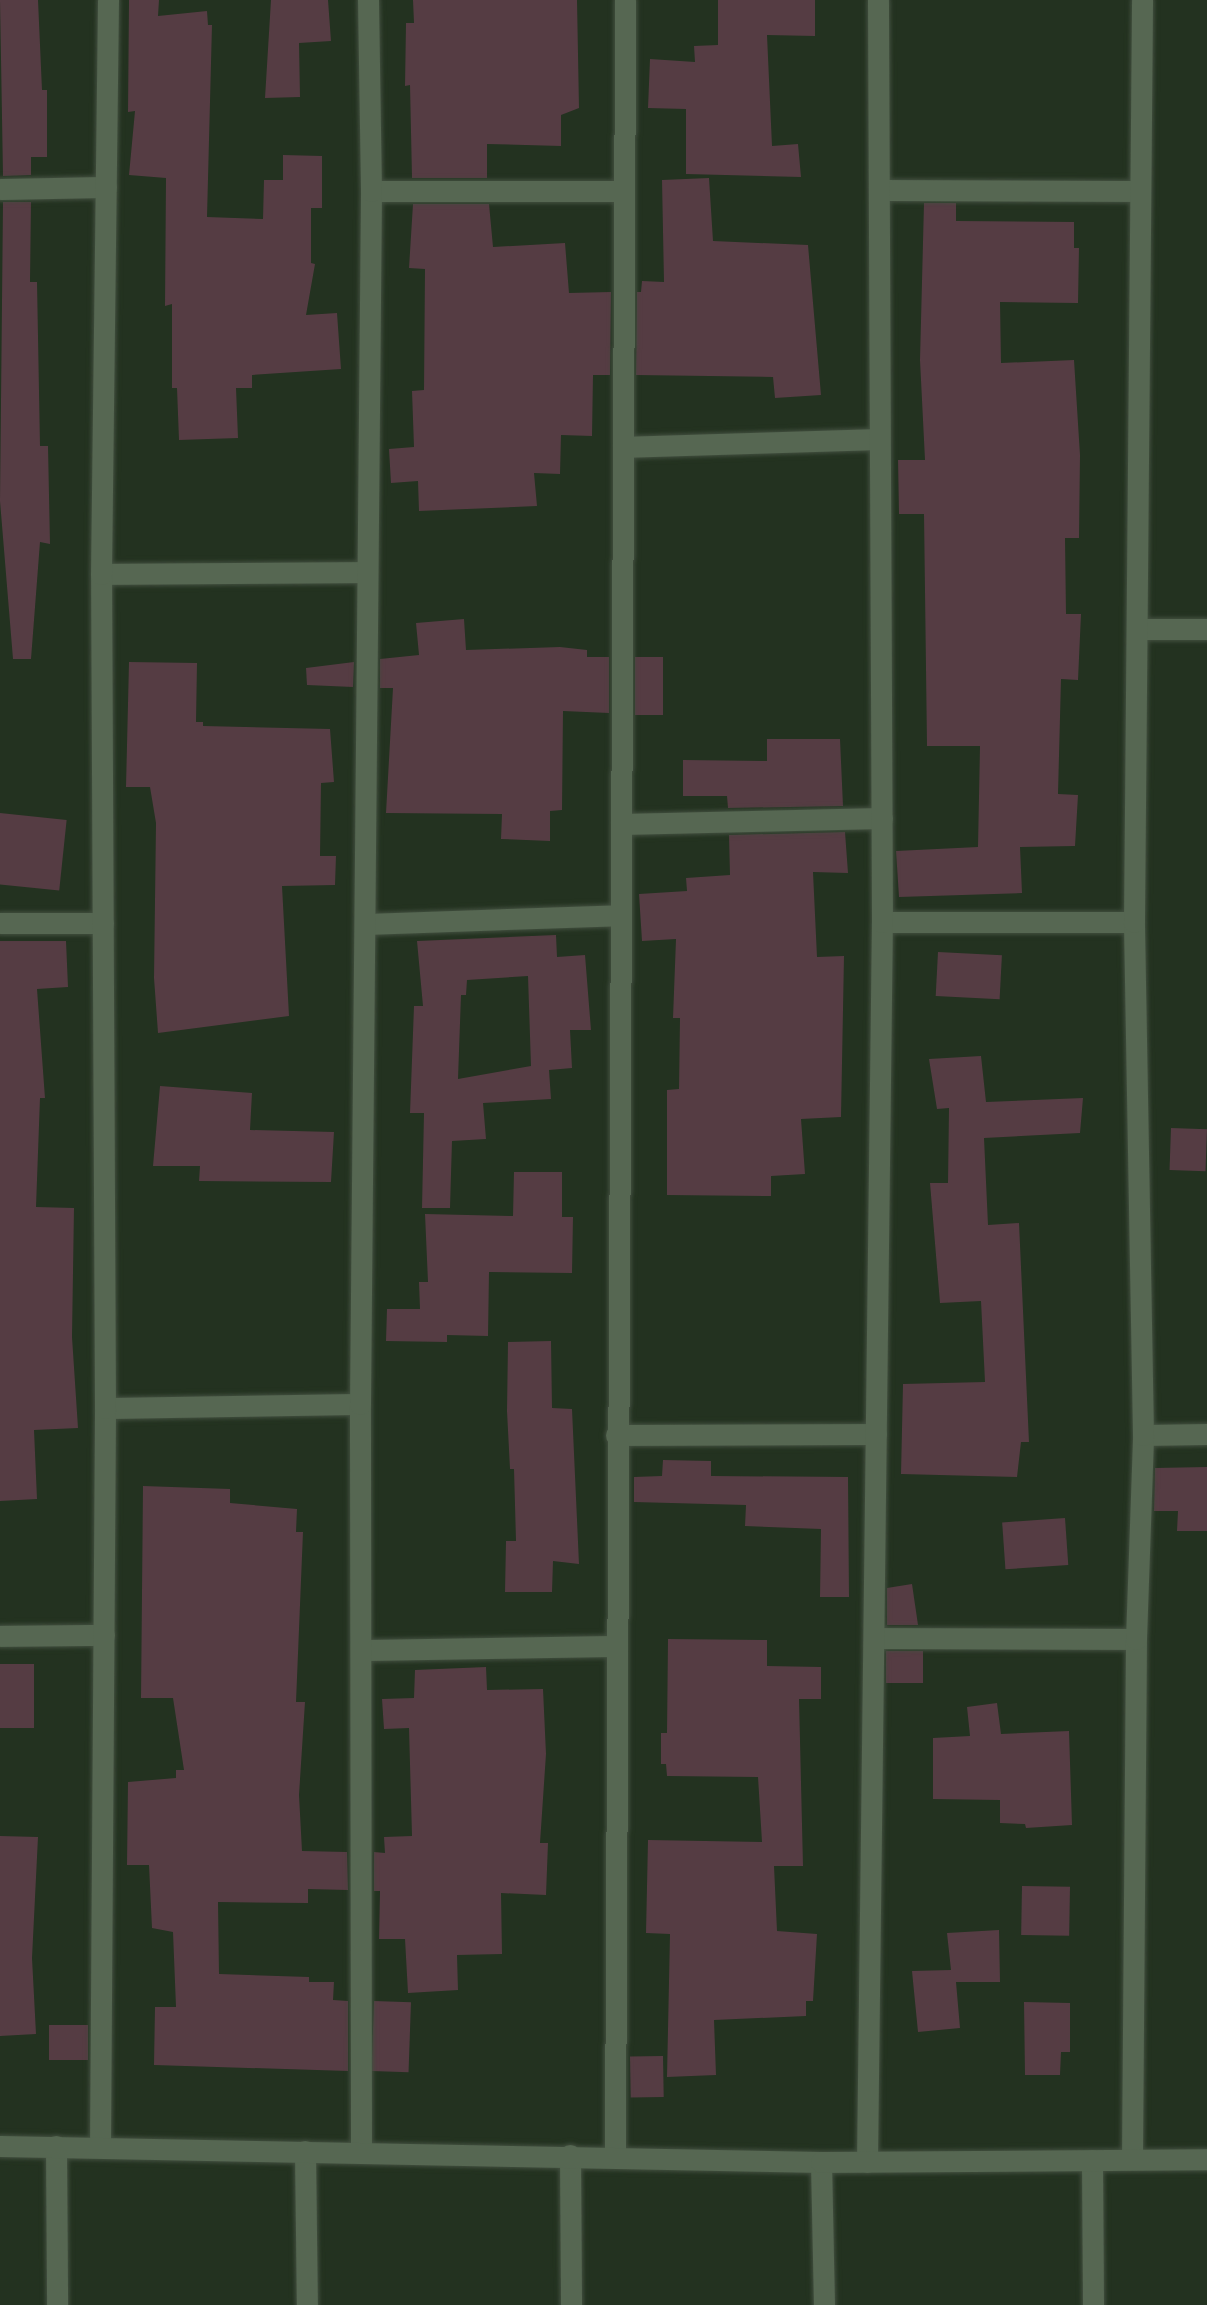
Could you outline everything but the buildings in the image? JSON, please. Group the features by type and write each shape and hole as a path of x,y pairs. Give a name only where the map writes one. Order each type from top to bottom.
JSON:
{"street":[{"path":"100,2147 105,1408 101,574 108,0"},
{"path":"361,2151 360,1404 366,924 370,191 368,0"},
{"path":"615,2155 616,1435 624,447 621,191 625,0"},
{"path":"867,2162 876,1638 882,922 877,439 882,190 878,0"},
{"path":"1132,2160 1136,1639 1143,1435 1134,922 1139,629 1137,191 1142,0"},
{"path":"0,189 106,187"},
{"path":"882,190 1137,191"},
{"path":"370,191 621,191"},
{"path":"624,447 877,439"},
{"path":"101,574 366,572"},
{"path":"1139,629 1207,629"},
{"path":"621,824 882,818"},
{"path":"366,924 619,915"},
{"path":"882,922 1134,922"},
{"path":"0,923 103,923"},
{"path":"105,1408 360,1404"},
{"path":"616,1435 876,1434"},
{"path":"1143,1435 1207,1434"},
{"path":"0,1636 104,1635"},
{"path":"876,1638 1136,1639"},
{"path":"361,1650 617,1646"},
{"path":"0,2146 615,2155 821,2162 1207,2159"},
{"path":"56,2146 57,2305"},
{"path":"305,2151 307,2305"},
{"path":"570,2155 572,2305"},
{"path":"1092,2160 1093,2305"},
{"path":"821,2162 824,2305"}]}
